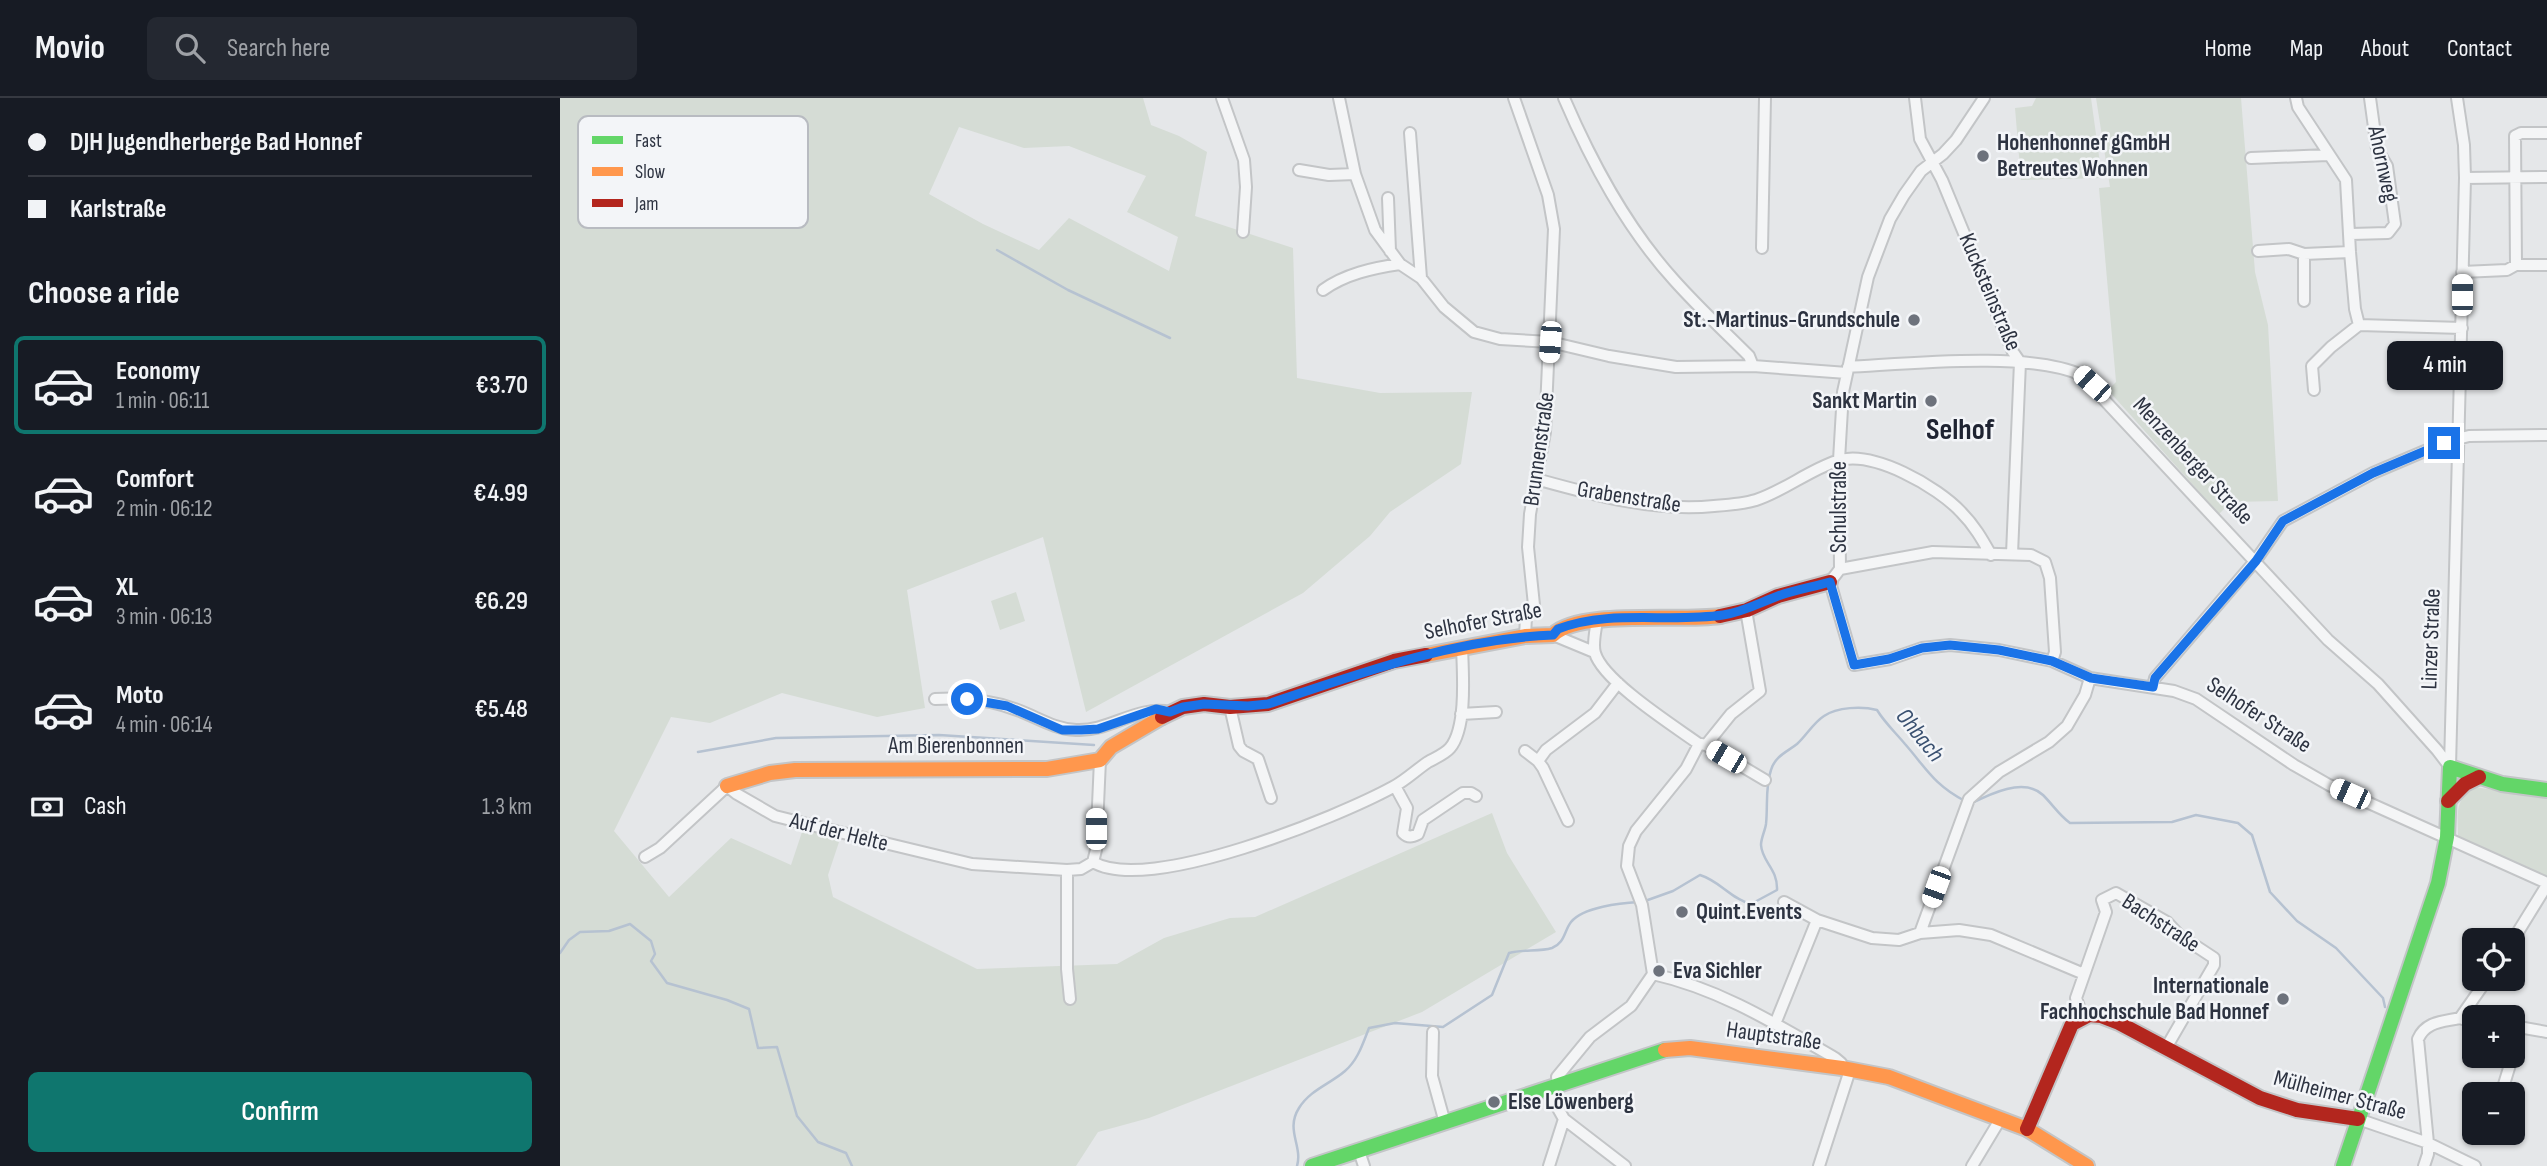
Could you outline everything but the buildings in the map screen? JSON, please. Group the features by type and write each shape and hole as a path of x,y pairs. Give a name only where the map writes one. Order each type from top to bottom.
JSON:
{"main road":[{"name":"Selhofer Straße","path":"1170,712 1204,704 1268,704 1394,661 1525,636 1553,635 1558,629 1568,625 1597,620 1686,620 1746,610 1776,597 1830,582"},
{"path":"1100,760 1111,747 1170,712"},
{"name":"Am Bierenbonnen","path":"727,786 770,773 795,770 1047,769 1100,760"},
{"path":"2450,768 2502,784 2547,790"},
{"name":"Linzer Straße","path":"2343,1166 2441,871 2450,768"},
{"path":"2448,801 2465,784 2479,777"},
{"name":"Mülheimer Straße","path":"2082,1016 2100,1014 2260,1098 2297,1110 2358,1119"},
{"path":"2027,1129 2069,1029 2082,1016"},
{"name":"Hauptstraße","path":"1312,1166 1680,1047 1889,1077 2027,1129 2087,1166"}],"street":[{"path":"1222,98 1244,160 1246,187 1243,232"},
{"name":"Menzenberger Straße","path":"1339,98 1355,174 1375,230 1400,264 1421,278 1444,307 1474,332 1500,339 1550,342 1609,356 1676,367 1756,366 1847,370 1940,362 2020,362 2062,368 2081,375 2328,640 2378,684 2430,741 2450,768"},
{"name":"Brunnenstraße","path":"1514,98 1551,209 1554,229 1545,432 1528,547 1534,605 1526,617 1525,636"},
{"path":"1564,98 1595,166 1642,241 1674,280 1756,366"},
{"path":"1762,248 1765,98"},
{"name":"Kucksteinstraße","path":"1915,98 1920,139 1933,161 2008,342 2020,362 2011,554"},
{"name":"Schulstraße","path":"1984,98 1956,140 1921,171 1904,195 1876,251 1843,392 1839,460 1840,569 1830,582 1854,665 1889,659 1922,648 1950,645 1999,650 2052,661"},
{"path":"2296,98 2298,107 2346,180 2350,252 2359,325"},
{"name":"Ahornweg","path":"2351,234 2388,233 2395,224 2387,166 2377,149 2370,98"},
{"name":"Linzer Straße","path":"2450,768 2465,178 2464,145 2457,98"},
{"path":"1410,133 1421,278"},
{"path":"2516,265 2515,136 2521,133 2547,133"},
{"path":"2252,158 2328,155"},
{"path":"1299,170 1329,175 1355,174"},
{"path":"2465,178 2547,177"},
{"path":"1388,198 1391,254"},
{"path":"2258,251 2289,249 2304,254 2350,252"},
{"path":"2304,254 2304,301"},
{"path":"1323,290 1335,281 1354,274 1400,264"},
{"path":"2462,272 2507,270 2516,265 2547,265"},
{"path":"2314,390 2312,366 2330,347 2359,325 2462,328"},
{"path":"2153,687 2155,678 2256,561 2283,521 2373,473 2446,442 2469,436 2547,435"},
{"path":"1839,460 1880,463 1936,491 1966,517 1991,555"},
{"name":"Grabenstraße","path":"1536,479 1642,504 1680,508 1714,506 1756,500 1839,460"},
{"path":"1840,569 1933,552 2031,555 2045,562 2055,652 2052,661"},
{"path":"1625,1166 1564,1119 1552,1087 1590,1037 1631,1006 1645,990 1653,974 1641,902 1627,866 1629,846 1636,831 1702,745 1731,714 1760,691 1746,610"},
{"path":"1594,652 1597,620"},
{"path":"1553,635 1594,652 1618,683 1702,745 1765,780"},
{"path":"1100,760 1096,850 1093,862 1104,868 1123,870 1179,864 1240,850 1319,822 1360,803 1395,786 1450,750 1456,738 1461,714 1462,648"},
{"name":"Selhofer Straße","path":"2052,661 2091,678 2153,687 2196,699 2294,765 2329,785 2547,884"},
{"path":"1920,933 1968,802 1999,772 2049,742 2067,726 2085,695 2091,678"},
{"path":"1538,761 1546,750 1595,713 1618,683"},
{"name":"Selhofer Straße","path":"935,699 987,701 1021,711 1062,730 1098,729 1156,709 1170,712"},
{"path":"1230,706 1239,746 1258,759 1271,798"},
{"path":"1461,714 1496,712"},
{"path":"1525,751 1538,761 1568,821"},
{"path":"645,857 660,848 727,786"},
{"name":"Auf der Helte","path":"727,786 775,816 972,864 1067,870 1081,869 1093,862"},
{"path":"1395,786 1407,808 1403,833 1412,837 1418,834 1423,820 1463,793 1476,796"},
{"path":"1067,870 1067,969 1070,999"},
{"path":"2520,928 2547,884"},
{"name":"Bachstraße","path":"2084,974 2106,912 2102,900 2116,893 2167,922 2179,935 2214,958 2214,965 2166,1048"},
{"path":"1784,902 1817,920 1872,938 1899,940 1920,933 1959,930 1991,935 2084,974 2076,998 2082,1016"},
{"path":"1775,1024 1817,920"},
{"path":"1653,974 1686,981 1739,1003 1841,1063 1846,1069 1819,1166"},
{"path":"2424,1166 2428,1154 2418,1039 2429,1025 2460,1018 2479,991"},
{"path":"2525,1028 2547,1032"},
{"path":"1433,1032 1432,1076 1445,1123"},
{"path":"1972,1166 2001,1118"},
{"path":"1549,1166 1564,1119"},
{"name":"Mülheimer Straße","path":"2358,1119 2427,1143 2475,1166"},
{"path":"1360,1151 1364,1166"},
{"path":"1603,1166 1613,1158"}],"shaded area":[{"path":"560,98 1143,98 1151,125 1179,136 1207,152 1195,216 1293,248 1297,378 1380,393 1472,392 1461,464 1390,512 1370,536 1303,593 1086,712 1043,537 907,590 925,708 877,717 782,693 710,723 671,717 614,831 669,897 731,838 791,865 804,826 841,836 828,875 833,897 977,969 1117,964 1164,938 1230,918 1255,917 1492,813 1507,853 1556,932 1422,1012 1149,1118 1098,1132 1076,1166 560,1166","holes":["959,127 1024,148 1069,146 1146,176 1127,212 1178,237 1169,271 1069,218 1039,250 983,224 929,194"]},
{"path":"2036,98 2091,98 2102,178 2021,180 2015,108 2032,106"},
{"path":"2096,98 2241,98 2255,272 2268,325 2278,501 2231,502 2219,514 2108,390 2116,382 2099,188 2110,187"},
{"path":"1016,592 1025,621 1000,630 991,601"},
{"path":"2474,787 2547,798 2547,876 2458,836 2460,803"}],"waterway":[{"path":"997,250 1068,290 1170,338"},
{"name":"Ohbach","path":"1645,901 1673,891 1700,875 1751,904 1777,890 1775,876 1761,845 1766,824 1769,776 1778,758 1797,744 1824,716 1836,711 1857,708 1877,710 1931,776 1965,801"},
{"path":"698,752 776,738 939,735 1094,745"},
{"name":"Ohbach","path":"1970,804 2007,789 2026,787 2043,795 2070,823 2172,822 2196,815 2238,823 2252,835 2270,892 2297,921 2336,948 2383,998 2385,1007"},
{"name":"Ohbach","path":"1297,1166 1294,1124 1299,1108 1309,1096 1350,1067 1369,1028 1395,1023 1443,1027 1492,995 1509,953 1552,948 1562,940 1571,922 1584,913 1622,903 1639,902"},
{"path":"560,953 569,940 580,932 609,931 630,924 651,941 655,954 651,961 667,983 749,1009 758,1048 777,1047 797,1116 818,1142 846,1153 852,1166"}],"traffic: fast":[{"path":"2343,1166 2438,883 2447,837 2450,767 2502,784 2547,790"},
{"path":"1312,1166 1665,1050"}],"traffic: slow":[{"path":"1426,655 1525,636 1553,635 1566,627 1607,619 1720,616"},
{"path":"727,786 770,773 795,770 1047,769 1100,760 1111,747 1162,717"},
{"path":"1665,1050 1690,1048 1842,1068 1889,1077 2027,1129 2087,1166"}],"traffic: jam":[{"path":"1720,616 1747,610 1778,596 1830,582"},
{"path":"1162,717 1183,707 1204,704 1230,707 1268,704 1394,661 1426,655"},
{"path":"2448,801 2465,784 2479,777"},
{"path":"2027,1129 2072,1024 2089,1015 2101,1016 2119,1023 2260,1098 2297,1110 2358,1119"}],"place":[{"name":"Hohenhonnef gGmbH Betreutes Wohnen","path":"1983,156"},
{"name":"St.-Martinus-Grundschule","path":"1914,320"},
{"name":"Sankt Martin","path":"1931,401"},
{"name":"Quint.Events","path":"1682,912"},
{"name":"Eva Sichler","path":"1659,971"},
{"name":"Internationale Fachhochschule Bad Honnef","path":"2283,999"},
{"name":"Else Löwenberg","path":"1494,1102"}],"district":[{"name":"Selhof","path":"1960,430"}],"route":[{"path":"967,699 1007,706 1062,730 1098,729 1156,709 1170,712 1204,704 1268,704 1394,661 1525,636 1553,635 1558,629 1582,622 1613,618 1686,620 1724,615 1830,582 1854,665 1889,659 1922,648 1950,645 1999,650 2052,661 2091,678 2153,687 2155,678 2256,561 2283,521 2373,473 2444,443"}]}
